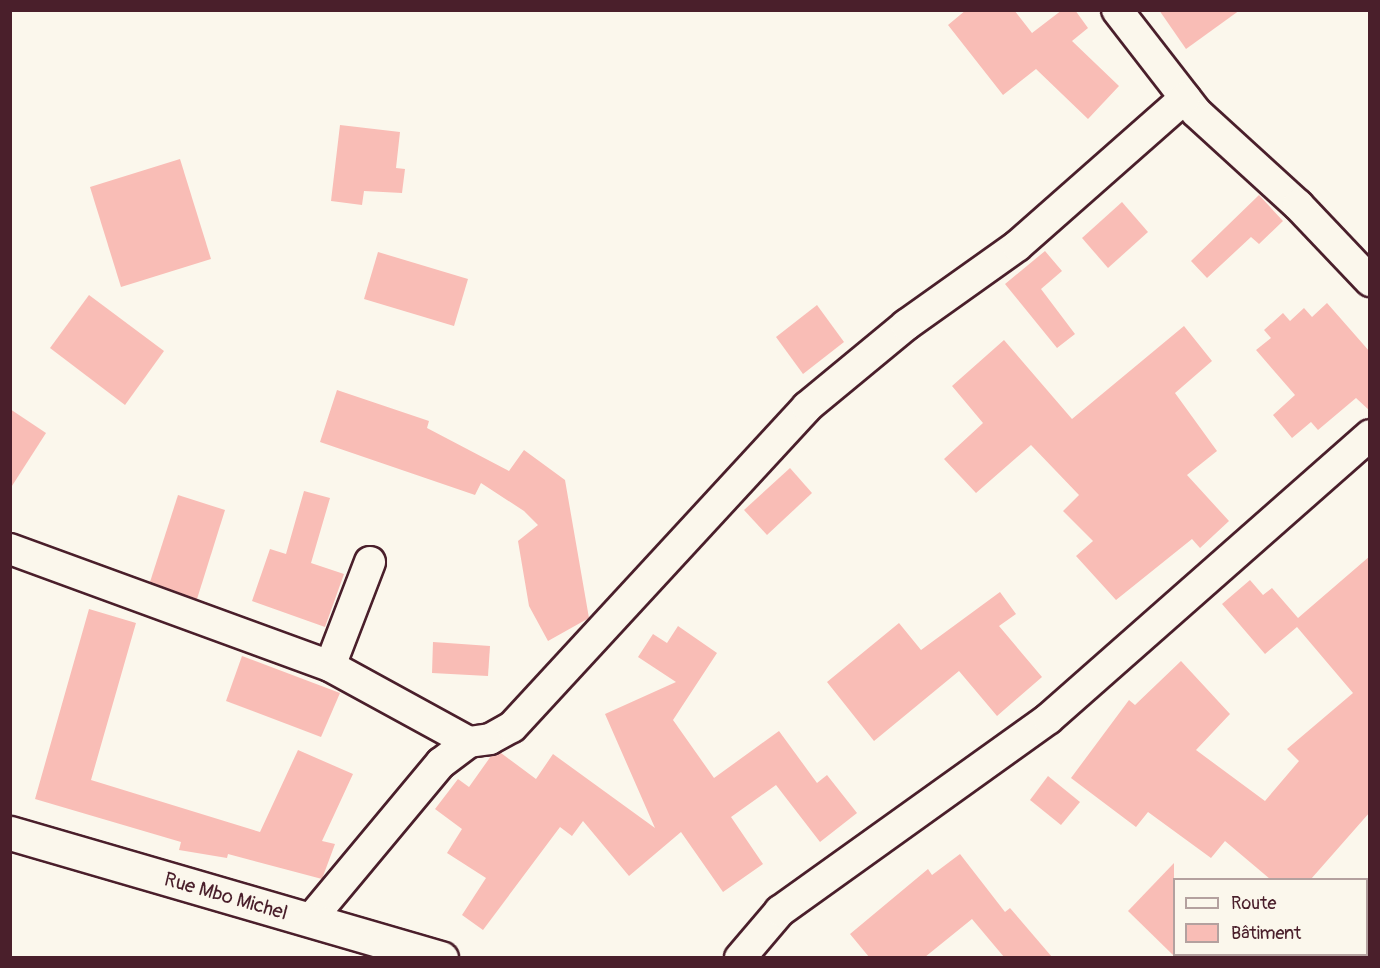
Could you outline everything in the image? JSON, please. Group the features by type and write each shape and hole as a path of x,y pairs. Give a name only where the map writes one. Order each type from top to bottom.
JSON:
{"street":[{"path":"1117,10 1185,98 1370,281"},
{"path":"310,920 441,763 469,742 490,740 512,727 807,407 906,325 1017,246 1185,98"},
{"path":"740,957 780,911 1048,719 1370,435"},
{"path":"10,549 330,666 469,742"},
{"path":"330,666 370,562"},
{"name":"Rue Mbo Michel","path":"10,833 441,957"}],"building":[{"path":"966,10 1014,10 1032,33 1062,10 1075,10 1088,28 1072,41 1119,86 1088,119 1036,69 1003,95 948,25"},
{"path":"1159,10 1240,10 1186,49"},
{"path":"340,125 400,132 396,168 405,169 402,193 364,191 362,205 331,201"},
{"path":"180,159 211,259 121,287 90,187"},
{"path":"1259,195 1283,221 1259,244 1251,237 1207,278 1191,261"},
{"path":"1122,202 1148,232 1108,268 1082,238"},
{"path":"1045,251 1062,271 1041,289 1075,334 1057,348 1005,284"},
{"path":"378,252 468,279 454,326 364,299"},
{"path":"89,295 164,351 125,405 50,348"},
{"path":"1327,303 1370,352 1370,411 1356,398 1318,430 1311,422 1292,438 1273,415 1295,395 1256,350 1271,338 1264,330 1283,313 1290,321 1304,308 1312,317"},
{"path":"817,305 844,342 803,374 776,337"},
{"path":"1184,326 1212,361 1175,393 1217,451 1187,475 1229,521 1200,548 1192,539 1116,600 1076,556 1093,541 1063,511 1079,495 1031,445 976,493 944,459 983,423 952,386 1004,340 1072,419"},
{"path":"337,390 429,421 427,428 509,471 524,450 565,480 589,618 548,641 529,606 518,541 538,525 524,511 481,483 475,495 320,442"},
{"path":"10,409 46,433 10,489"},
{"path":"790,468 812,493 767,535 744,510"},
{"path":"304,491 330,498 311,563 344,574 325,627 252,601 270,549 286,554"},
{"path":"178,495 225,510 197,599 150,582"},
{"path":"1370,556 1370,812 1312,878 1269,878 1225,841 1211,858 1148,812 1136,827 1071,778 1129,700 1135,705 1181,661 1230,714 1196,750 1265,801 1299,761 1287,749 1353,693 1297,627 1265,654 1222,604 1250,580 1263,595 1272,588 1298,618"},
{"path":"1000,592 1016,614 999,626 1042,677 997,716 959,671 874,741 827,682 899,623 921,650"},
{"path":"89,609 136,623 91,780 260,832 298,750 353,774 322,841 335,844 322,879 228,854 227,858 179,850 181,842 35,799"},
{"path":"678,626 717,653 673,720 714,778 779,731 817,783 827,775 857,813 820,842 776,785 731,817 763,864 723,892 681,832 629,876 583,821 572,836 560,827 483,930 462,915 486,878 447,853 462,829 435,809 458,779 469,787 491,756 501,753 536,779 553,754 655,828 605,714 676,682 638,657 653,634 667,643"},
{"path":"433,642 490,646 488,676 432,673"},
{"path":"242,656 340,693 321,737 226,701"},
{"path":"1048,776 1080,802 1061,825 1030,800"},
{"path":"960,854 1005,912 1010,908 1052,957 1004,957 972,919 925,957 869,957 850,934 928,869 932,875"},
{"path":"1174,863 1173,955 1128,911"}]}
